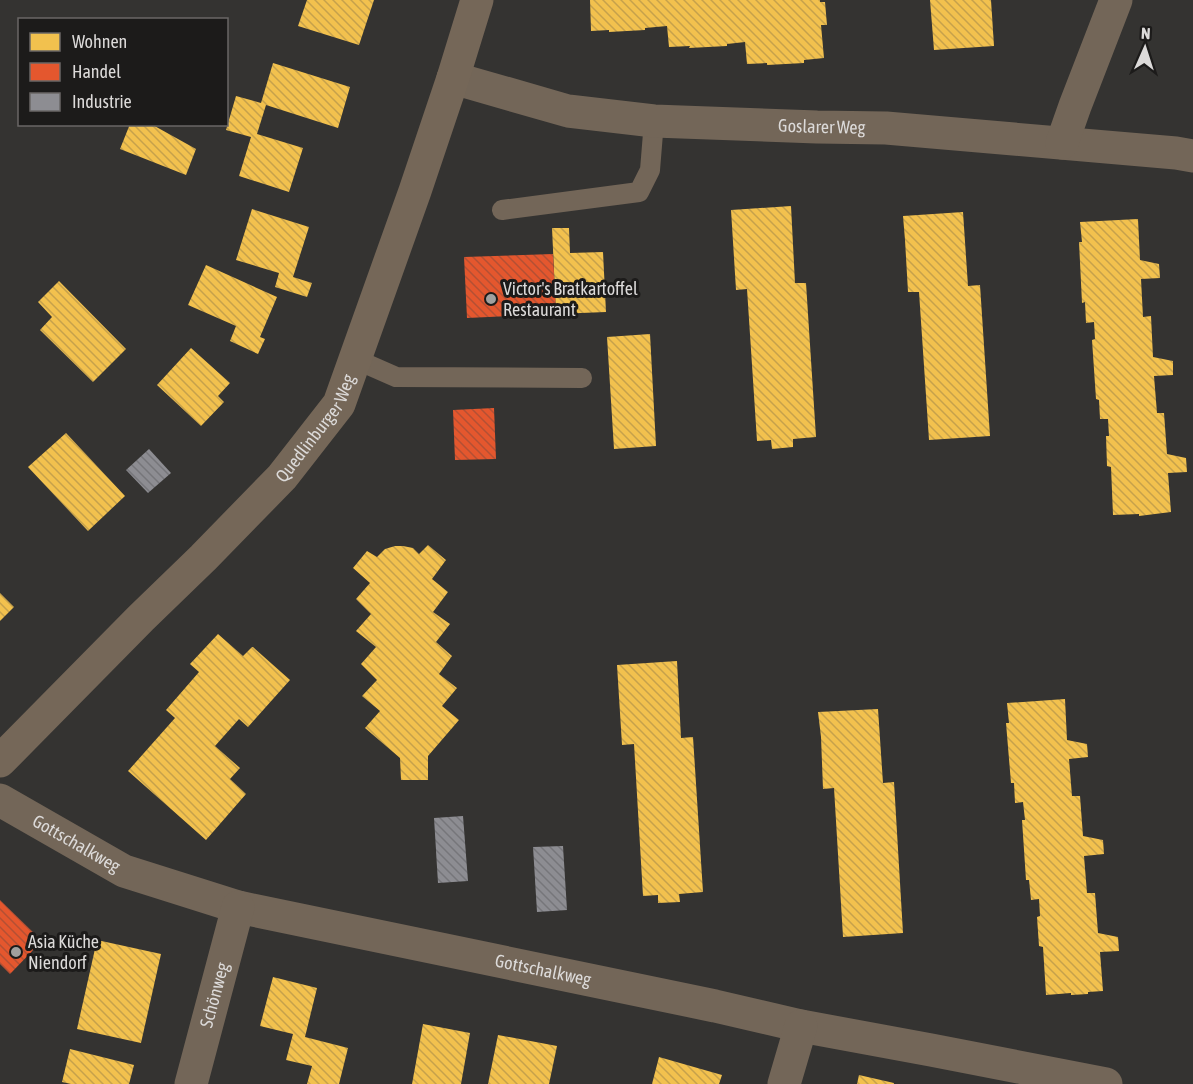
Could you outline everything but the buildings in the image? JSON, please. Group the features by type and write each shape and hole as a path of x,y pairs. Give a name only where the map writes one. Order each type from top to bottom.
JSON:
{"street":[{"name":"Quedlinburger Weg","path":"5,745 203,558 282,477 339,404 411,202 477,0"},
{"path":"1062,143 1116,0"},
{"name":"Goslarer Weg","path":"453,78 568,111 654,121 886,128 1193,156"},
{"name":"Gottschalkweg","path":"0,800 124,872 238,907 801,1026 1106,1084"},
{"name":"Schönweg","path":"191,1084 238,907"},
{"path":"784,1084 801,1026"}],"lane":[{"path":"502,210 639,192 650,170 654,121"},
{"path":"355,359 396,377 582,378"}],"place":[{"name":"Victor's Bratkartoffel Restaurant","path":"491,299"},
{"name":"Asia Küche Niendorf","path":"16,952"}]}
